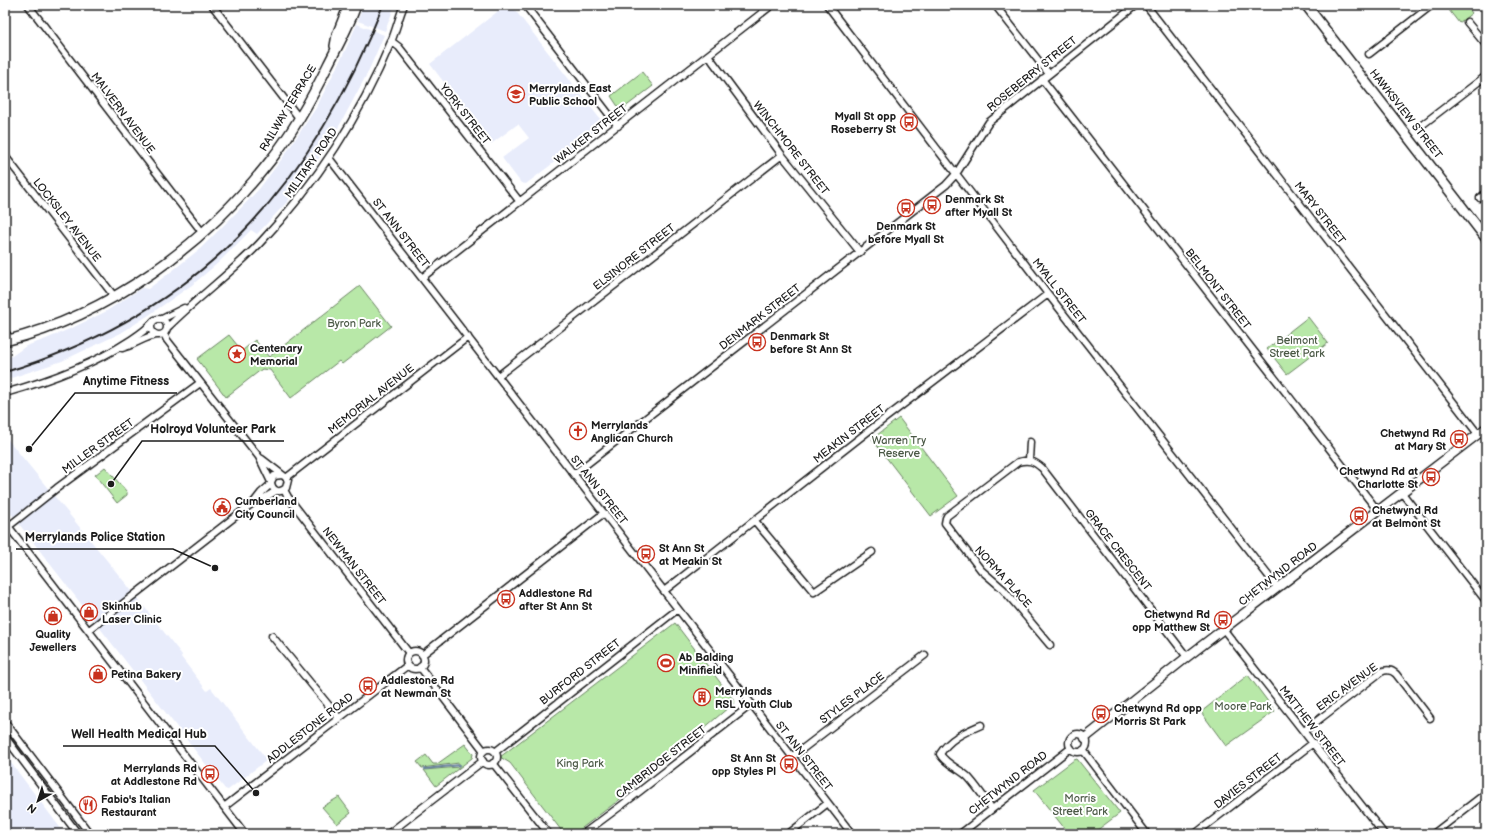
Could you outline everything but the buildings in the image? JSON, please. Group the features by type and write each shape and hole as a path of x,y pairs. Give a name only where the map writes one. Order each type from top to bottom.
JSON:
{"main road":[{"name":"RAILWAY TERRACE","path":"333,56 337,35 349,5"},
{"name":"RAILWAY TERRACE","path":"7,338 33,334 62,322 114,296 165,263 202,232 237,199 271,160 299,118 342,39 356,5"},
{"name":"HAWKSVIEW STREET","path":"1306,5 1486,238"}],"street":[{"name":"MALVERN AVENUE","path":"28,5 202,232"},
{"path":"212,5 299,118"},
{"name":"MILITARY ROAD","path":"168,327 192,303 224,277 259,244 290,209 329,158 359,109 373,81 391,41 404,5"},
{"path":"524,5 618,126"},
{"name":"WALKER STREET","path":"423,277 772,5"},
{"name":"MYALL STREET","path":"827,5 1048,294 1278,588"},
{"path":"995,5 1049,74"},
{"name":"ROSEBERRY STREET","path":"956,174 989,122 1136,5"},
{"name":"MARY STREET","path":"1146,5 1478,434"},
{"path":"1369,54 1432,5"},
{"path":"1468,22 1486,45"},
{"name":"YORK STREET","path":"391,41 399,47 520,202"},
{"name":"WINCHMORE STREET","path":"708,55 782,155 860,252"},
{"path":"1422,125 1486,76"},
{"name":"BELMONT STREET","path":"1042,79 1378,511"},
{"name":"ELSINORE STREET","path":"498,376 782,155"},
{"name":"LOCKSLEY AVENUE","path":"5,156 114,296"},
{"name":"ST ANN STREET","path":"329,158 423,277 852,834"},
{"name":"DENMARK STREET","path":"574,474 946,185 956,174"},
{"path":"1480,198 1486,193"},
{"name":"MEAKIN STREET","path":"664,591 875,426 1048,294"},
{"name":"MILITARY ROAD","path":"162,319 174,314 192,303"},
{"path":"5,393 59,376 119,349 141,334 156,319 162,319 166,322 168,327 160,334 152,335 131,346 119,349"},
{"path":"152,323 152,330 167,340 259,457 274,490 276,491"},
{"name":"MEMORIAL AVENUE","path":"284,476 468,337"},
{"name":"MILLER STREET","path":"7,524 200,383"},
{"name":"CHETWYND ROAD","path":"1085,738 1187,657 1486,428"},
{"path":"1029,460 1030,442"},
{"path":"254,502 276,491 284,490 288,486 284,476 259,457"},
{"name":"NORMA PLACE","path":"1029,460 1018,462 947,516 945,521 981,570 1003,589 1050,645"},
{"name":"GRACE CRESCENT","path":"1029,460 1042,468 1187,657"},
{"path":"89,630 254,502 271,483 274,476 284,476"},
{"name":"NEWMAN STREET","path":"284,490 409,653"},
{"path":"1402,493 1486,601"},
{"path":"422,655 604,513"},
{"path":"754,521 814,592 872,552"},
{"path":"7,524 245,834"},
{"name":"BURFORD STREET","path":"495,752 678,609"},
{"name":"MATTHEW STREET","path":"1224,630 1384,834"},
{"path":"272,636 339,718"},
{"path":"417,652 422,655 424,660 420,667 412,668 408,665 406,660 409,653 417,652"},
{"name":"STYLES PLACE","path":"792,757 924,655"},
{"name":"ADDLESTONE ROAD","path":"224,807 408,665"},
{"path":"420,667 484,751"},
{"name":"ERIC AVENUE","path":"1304,731 1381,672 1386,670 1396,674 1430,718"},
{"name":"CAMBRIDGE STREET","path":"583,834 752,704"},
{"path":"5,722 90,834"},
{"path":"981,725 963,732 946,746 940,754 944,760 960,770 969,778 992,809"},
{"path":"1074,735 1080,735 1085,738 1087,743 1083,750 1078,752 1071,748 1069,743 1074,735"},
{"path":"5,737 78,834"},
{"name":"DAVIES STREET","path":"1195,834 1313,743"},
{"name":"CHETWYND ROAD","path":"960,834 1071,748"},
{"path":"489,749 495,752 497,756 494,763 489,764 483,761 481,757 484,751 489,749"},
{"path":"1083,750 1146,834"},
{"path":"388,834 483,761"},
{"path":"494,763 549,834"},
{"path":"1433,834 1486,793"},
{"path":"788,834 828,803"}],"shaded area":[{"path":"363,5 395,5 385,31 358,21"},
{"name":"Merrylands East Public School","path":"506,5 511,5 604,124 526,184 521,183 502,158 529,138 518,124 491,144 430,64"},
{"path":"357,24 384,35 368,72 324,151 288,201 257,234 251,230 218,263 192,285 121,333 62,361 5,380 5,358 12,356 26,346 74,327 105,312 142,288 148,289 201,248 242,207 259,189 284,156 316,108"},
{"path":"5,436 127,585 182,655 181,657 207,691 211,688 267,760 228,790 225,789 5,506"},
{"path":"5,755 65,834 5,834"}],"green space":[{"path":"1445,5 1466,5 1472,13 1459,23"},
{"path":"642,72 653,86 624,108 619,108 611,96"},
{"name":"Byron Park","path":"360,286 391,326 342,364 339,361 291,398 270,370 262,369 226,397 197,359 229,335 242,351 255,340 269,357"},
{"name":"Belmont Street Park","path":"1308,317 1328,343 1287,374 1267,349"},
{"name":"Warren Try Reserve","path":"899,418 958,496 931,516 872,439"},
{"path":"105,467 127,492 127,495 117,503 95,475"},
{"name":"King Park","path":"675,623 735,702 619,800 574,834 564,834 510,763 500,757"},
{"name":"Moore Park","path":"1248,675 1275,711 1226,746 1201,712"},
{"path":"465,744 473,754 472,758 436,786 424,770 459,767 459,763 422,768 417,762 426,755 433,764 437,764"},
{"name":"Morris Street Park","path":"1077,759 1120,813 1092,834 1069,834 1034,790"},
{"path":"339,797 351,813 337,824 322,807"}],"waterway":[{"path":"425,769 460,765"}],"railway":[{"path":"5,372 73,347 135,316 190,279 239,236 282,187 321,132 354,71 383,5"}],"place":[{"name":"Merrylands East Public School","path":"516,94"},
{"name":"Myall St opp Roseberry St","path":"909,122"},
{"name":"Denmark St after Myall St","path":"932,205"},
{"name":"Denmark St before Myall St","path":"906,208"},
{"name":"Denmark St before St Ann St","path":"757,342"},
{"name":"Centenary Memorial","path":"237,354"},
{"name":"Merrylands Anglican Church","path":"578,431"},
{"name":"Chetwynd Rd at Mary St","path":"1459,439"},
{"name":"Anytime Fitness","path":"29,449"},
{"name":"Chetwynd Rd at Charlotte St","path":"1431,477"},
{"name":"Holroyd Volunteer Park","path":"111,484"},
{"name":"Cumberland City Council","path":"222,507"},
{"name":"Chetwynd Rd at Belmont St","path":"1359,516"},
{"name":"St Ann St at Meakin St","path":"646,554"},
{"name":"Merrylands Police Station","path":"215,568"},
{"name":"Addlestone Rd after St Ann St","path":"506,599"},
{"name":"Skinhub Laser Clinic","path":"89,612"},
{"name":"Quality Jewellers","path":"53,616"},
{"name":"Chetwynd Rd opp Matthew St","path":"1223,620"},
{"name":"Ab Balding Minifield","path":"666,663"},
{"name":"Petina Bakery","path":"98,674"},
{"name":"Addlestone Rd at Newman St","path":"368,686"},
{"name":"Merrylands RSL Youth Club","path":"702,697"},
{"name":"Chetwynd Rd opp Morris St Park","path":"1101,714"},
{"name":"St Ann St opp Styles Pl","path":"789,764"},
{"name":"Merrylands Rd at Addlestone Rd","path":"210,774"},
{"name":"Well Health Medical Hub","path":"256,793"},
{"name":"Fabio's Italian Restaurant","path":"88,805"}]}
